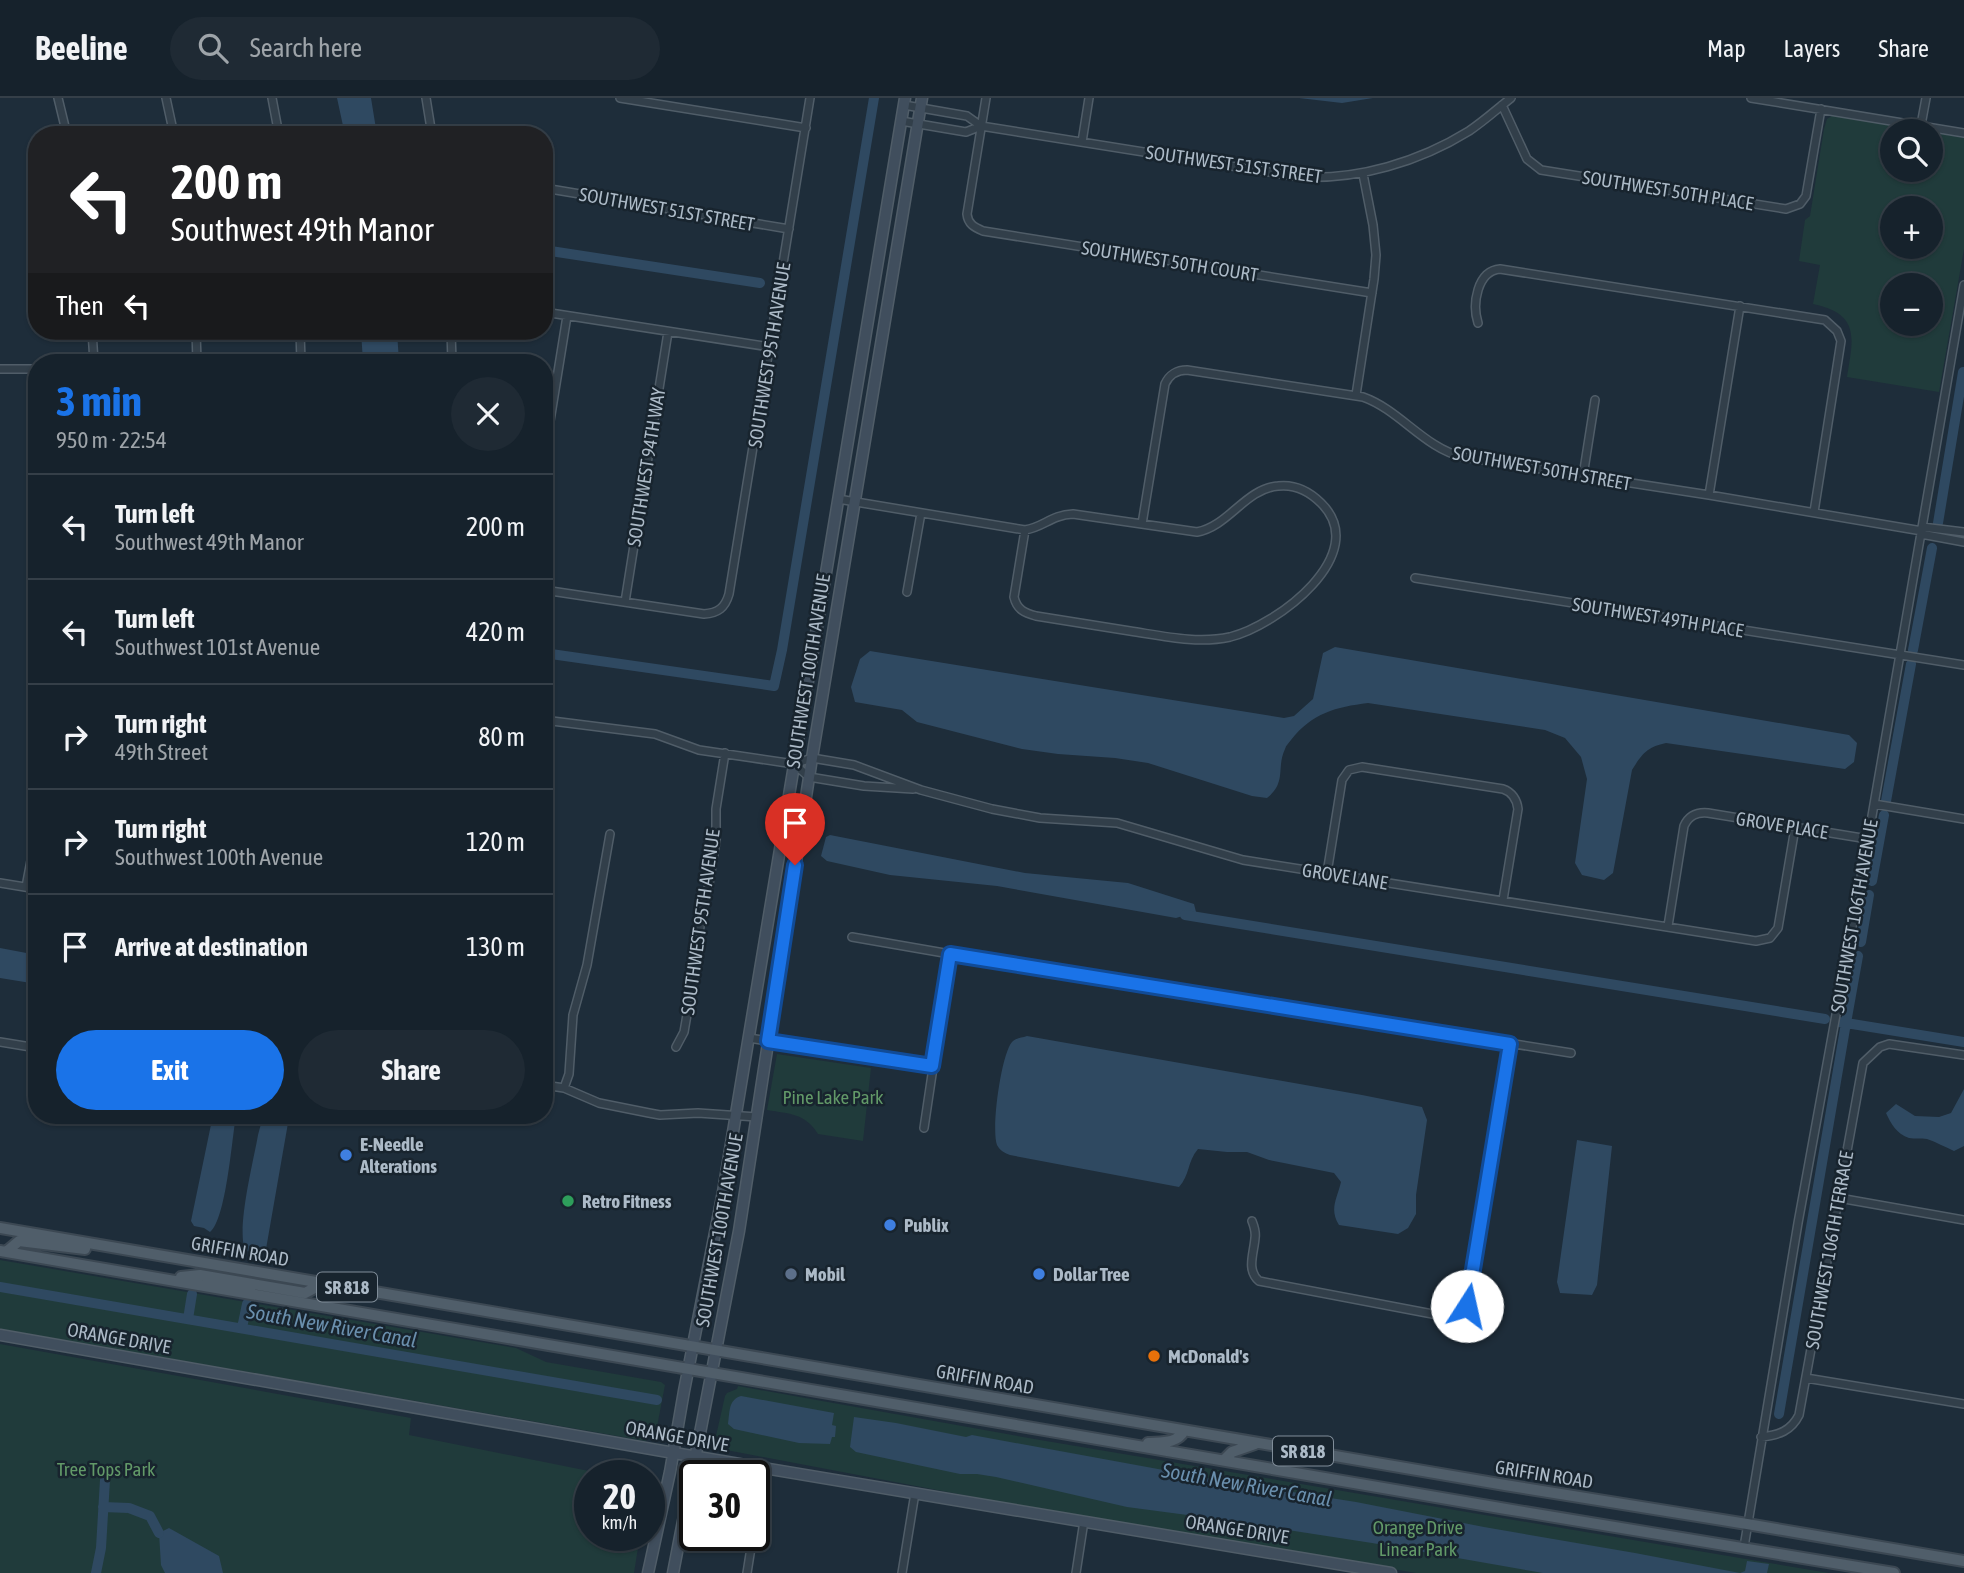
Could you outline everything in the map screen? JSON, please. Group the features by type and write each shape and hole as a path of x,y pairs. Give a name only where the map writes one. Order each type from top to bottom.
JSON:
{"main road":[{"name":"SOUTHWEST 100TH AVENUE","path":"648,1573 674,1453 736,1115 905,102"},
{"name":"SOUTHWEST 100TH AVENUE","path":"673,1573 738,1231 812,758 921,103"},
{"name":"GRIFFIN ROAD","path":"0,1228 1518,1488 1964,1561"},
{"path":"3,1251 19,1241 124,1255 146,1253"},
{"name":"GRIFFIN ROAD","path":"3,1251 1894,1573"},
{"path":"168,1279 200,1275 305,1293 324,1283"},
{"name":"ORANGE DRIVE","path":"0,1335 715,1460"},
{"path":"1135,1444 1174,1440 1184,1431"},
{"path":"1224,1460 1232,1452 1258,1443"},
{"name":"ORANGE DRIVE","path":"770,1469 1391,1573"}],"street":[{"path":"58,98 65,126"},
{"path":"166,98 172,126"},
{"path":"272,98 277,126"},
{"path":"426,98 431,126"},
{"path":"620,98 806,128"},
{"name":"SOUTHWEST 95TH AVENUE","path":"625,602 704,614 721,610 725,605 729,594 810,98"},
{"path":"981,126 986,98"},
{"path":"1082,142 1089,98"},
{"name":"SOUTHWEST 51ST STREET","path":"905,102 921,103 967,116 981,126 1300,177 1323,178 1363,174 1428,151 1469,131 1511,98"},
{"path":"1751,98 1884,119"},
{"path":"1922,119 1926,98"},
{"name":"SOUTHWEST 50TH PLACE","path":"1502,105 1522,151 1535,167 1786,209 1800,204 1807,191 1821,109"},
{"name":"SOUTHWEST 51ST STREET","path":"901,121 967,132 981,126"},
{"name":"SOUTHWEST 50TH COURT","path":"981,126 967,214 970,223 983,231 1372,293"},
{"path":"1943,129 1964,133"},
{"path":"1356,395 1375,262 1375,239 1363,174"},
{"name":"SOUTHWEST 51ST STREET","path":"553,190 789,229"},
{"path":"1478,323 1476,311 1482,280 1489,272 1500,268 1819,318 1835,327 1840,336 1840,346 1814,512"},
{"name":"SOUTHWEST 106TH AVENUE","path":"1744,1547 1761,1437 1901,655 1964,285"},
{"path":"1709,495 1740,306"},
{"path":"553,314 770,347"},
{"path":"553,402 567,316"},
{"name":"SOUTHWEST 94TH WAY","path":"625,602 668,332"},
{"path":"0,369 28,369"},
{"name":"SOUTHWEST 50TH STREET","path":"1142,524 1165,384 1170,376 1178,371 1195,370 1356,395 1380,404 1434,446 1448,453 1814,512 1922,531 1964,542"},
{"path":"1583,476 1595,400"},
{"path":"838,499 1025,530 1031,530 1062,515 1085,515 1197,532 1216,526 1255,494 1277,486 1288,486 1314,496 1329,512 1336,541 1330,563 1318,579 1276,616 1255,628 1229,637 1201,640 1036,616 1021,611 1015,603 1015,591 1025,530"},
{"path":"907,592 921,513"},
{"name":"SOUTHWEST 50TH STREET","path":"1922,531 1964,532"},
{"name":"SOUTHWEST 49TH PLACE","path":"1415,578 1964,665"},
{"path":"553,591 625,602"},
{"path":"553,721 655,734 689,747 794,764 809,777"},
{"name":"SOUTHWEST 95TH AVENUE","path":"676,1047 684,1032 695,970 702,911 716,841 716,809 725,753"},
{"name":"GROVE LANE","path":"794,764 812,758 854,765 921,790 1017,814 1117,823 1243,860 1756,941 1772,936 1779,925 1795,828"},
{"path":"1327,873 1343,777 1347,772 1359,767 1375,769 1503,789 1514,797 1518,813 1503,900"},
{"name":"GROVE LANE","path":"809,777 864,786 921,790"},
{"path":"1874,804 1964,819"},
{"name":"GROVE PLACE","path":"1668,926 1684,826 1695,814 1708,813 1868,839"},
{"path":"564,1088 569,1074 573,1014 587,965 610,834"},
{"path":"0,883 26,887 28,876"},
{"path":"852,937 1571,1054"},
{"path":"924,1128 950,954"},
{"path":"749,1038 932,1066"},
{"path":"0,1042 28,1047"},
{"path":"1252,1221 1256,1234 1251,1265 1254,1277 1259,1281 1443,1316 1464,1316 1469,1301 1510,1044"},
{"name":"SOUTHWEST 106TH TERRACE","path":"1761,1437 1784,1433 1800,1415 1863,1063 1880,1047 1889,1044 1964,1055"},
{"path":"553,1086 564,1088 599,1103 649,1114 698,1112 757,1117"},
{"path":"1839,1198 1964,1220"},
{"path":"1806,1378 1964,1404"},
{"path":"902,1573 915,1493"},
{"path":"1076,1573 1084,1521"},
{"path":"747,1573 750,1551"}],"green space":[{"path":"1835,114 1880,122 1880,182 1943,182 1943,134 1964,138 1964,249 1939,392 1847,377 1852,340 1846,321 1828,308 1813,304 1820,265 1799,261 1805,220 1810,216 1827,119"},
{"name":"Pine Lake Park","path":"777,1054 871,1068 863,1141 818,1134 802,1118 767,1110"},
{"path":"0,1260 516,1348 546,1362 661,1382 665,1385 656,1432 647,1435 646,1441 0,1329"},
{"name":"Tree Tops Park","path":"0,1344 411,1418 409,1435 574,1468 574,1551 637,1551 634,1573 0,1573"},
{"name":"Orange Drive Linear Park","path":"738,1386 1040,1440 1829,1573 1416,1573 995,1501 721,1449 722,1443 717,1441 716,1436 725,1396"}],"water":[{"path":"337,98 371,98 376,126 343,126"},
{"path":"1299,98 1373,98 1342,103"},
{"path":"362,340 398,340 398,354 362,354"},
{"path":"1335,647 1849,735 1857,743 1854,762 1845,769 1666,743 1654,747 1642,755 1632,770 1613,873 1604,880 1582,875 1575,863 1587,779 1581,757 1565,738 1545,730 1368,703 1345,707 1316,717 1291,740 1282,756 1277,786 1267,798 1252,796 1148,763 1022,749 917,722 902,710 855,702 851,687 860,659 870,651 1284,718 1294,716 1313,699 1323,653"},
{"path":"830,835 1025,873 1128,883 1194,904 1196,912 1176,918 997,886 890,875 827,861 821,856 826,837"},
{"path":"0,948 28,953 28,983 0,978"},
{"path":"1027,1036 1422,1107 1427,1120 1416,1195 1416,1214 1408,1228 1398,1234 1339,1225 1334,1209 1341,1182 1334,1173 1269,1160 1247,1152 1198,1149 1179,1187 1010,1155 997,1145 996,1109 1008,1050 1012,1042"},
{"path":"1964,1089 1964,1146 1954,1151 1927,1139 1901,1134 1886,1113 1896,1104 1915,1116 1939,1117 1951,1113"},
{"path":"211,1124 235,1124 224,1196 216,1225 210,1232 194,1226 191,1221"},
{"path":"261,1124 288,1124 266,1249 257,1253 246,1251 243,1229"},
{"path":"1577,1140 1612,1146 1597,1285 1592,1295 1560,1293 1557,1282"},
{"path":"741,1396 834,1413 832,1425 836,1426 835,1437 832,1437 830,1444 799,1443 734,1429 728,1424 730,1407 734,1400"},
{"path":"854,1417 1356,1502 1740,1573 1543,1573 1372,1543 1127,1507 996,1477 960,1474 856,1452 850,1447"},
{"path":"169,1528 219,1556 223,1573 165,1573 161,1565 159,1533"},
{"path":"1747,1561 1769,1564 1767,1573 1740,1573 1745,1571"}],"waterway":[{"path":"553,654 774,686 874,98"},
{"path":"553,251 760,283"},
{"path":"1938,523 1963,372"},
{"path":"1913,650 1932,548"},
{"path":"1886,801 1911,664"},
{"path":"1872,881 1884,815"},
{"path":"1861,942 1869,895"},
{"path":"1185,915 1825,1019"},
{"path":"1839,1022 1846,1023 1858,956"},
{"path":"1779,1414 1846,1023 1964,1042"},
{"name":"South New River Canal","path":"0,1287 657,1400"},
{"path":"188,1319 192,1294"},
{"path":"242,1328 247,1304"},
{"path":"96,1573 101,1548 105,1480"},
{"path":"103,1507 129,1508 150,1516 159,1533"}],"place":[{"name":"E-Needle Alterations","path":"346,1155"},
{"name":"Retro Fitness","path":"568,1201"},
{"name":"Publix","path":"890,1225"},
{"name":"Mobil","path":"791,1274"},
{"name":"Dollar Tree","path":"1039,1274"},
{"name":"McDonald's","path":"1154,1356"}],"route":[{"path":"795,865 768,1041 932,1066 950,954 1510,1044 1467,1306"}]}
